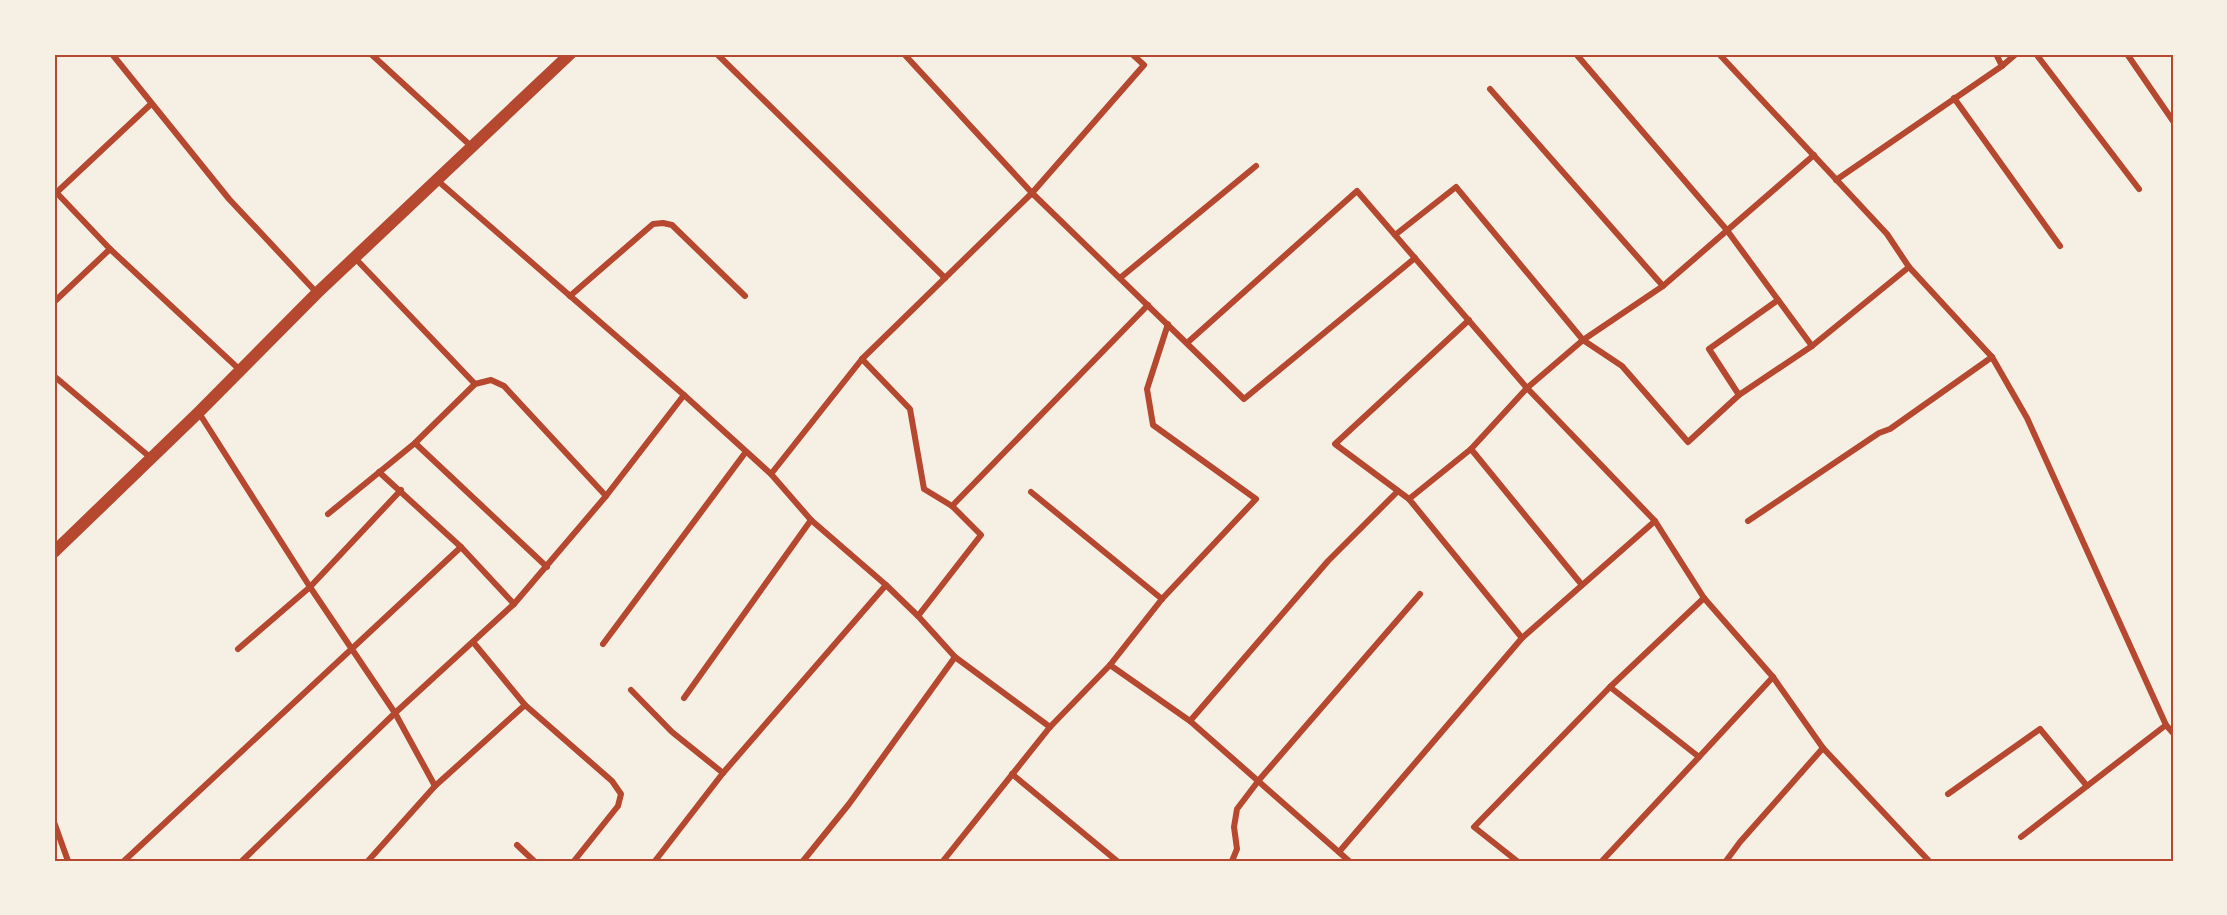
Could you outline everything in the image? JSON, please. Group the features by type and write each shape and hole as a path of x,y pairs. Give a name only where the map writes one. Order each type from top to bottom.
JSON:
{"main road":[{"path":"54,552 199,412 316,293 438,181 570,54"}],"street":[{"path":"112,54 229,198 316,293"},
{"path":"371,54 472,148"},
{"path":"717,54 945,278"},
{"path":"904,54 1032,192 1244,399 1415,258"},
{"path":"771,474 862,359 1032,192 1144,65 1132,54"},
{"path":"1575,54 1726,229 1812,346"},
{"path":"1719,54 1887,234 1909,267 1992,357 2027,418 2166,725 2173,733"},
{"path":"1996,54 2002,66"},
{"path":"1836,180 2002,66 2016,54"},
{"path":"2036,54 2139,189"},
{"path":"2127,54 2173,121"},
{"path":"1490,89 1663,286"},
{"path":"1954,98 2061,246"},
{"path":"151,104 55,192 110,249 240,370"},
{"path":"1409,498 1471,449 1527,388 1583,340 1663,286 1814,155"},
{"path":"1120,278 1256,166"},
{"path":"438,181 684,395 745,453 771,474 811,520 886,585 955,657 1050,727"},
{"path":"1395,235 1456,187 1583,340 1622,366 1688,442 1739,395 1812,346 1909,267"},
{"path":"1187,343 1357,191 1527,388 1655,521 1704,598 1773,677 1823,748 1929,861"},
{"path":"570,296 653,224 663,223 672,225 745,296"},
{"path":"54,302 110,249"},
{"path":"355,258 475,384"},
{"path":"1739,395 1709,349 1778,300"},
{"path":"952,506 1148,305"},
{"path":"1469,320 1335,444 1409,498 1522,638"},
{"path":"943,861 1050,727 1110,665 1162,599 1256,499 1153,425 1148,389 1168,324"},
{"path":"1748,521 1878,433 1890,429 1992,357"},
{"path":"862,359 910,409 924,489 952,506 981,535 918,616"},
{"path":"54,376 151,458"},
{"path":"328,514 415,443 475,384 490,380 504,386 606,496"},
{"path":"242,861 395,713 514,604 606,496 684,395"},
{"path":"199,412 310,587 395,713 435,786"},
{"path":"415,443 547,567"},
{"path":"1471,449 1582,585"},
{"path":"603,644 745,453"},
{"path":"379,472 461,547 514,604"},
{"path":"238,649 310,587 401,490"},
{"path":"1190,721 1328,561 1398,491"},
{"path":"1031,492 1162,599"},
{"path":"684,698 811,520"},
{"path":"1339,852 1522,638 1655,521"},
{"path":"124,861 461,547"},
{"path":"655,861 723,773 886,585"},
{"path":"1232,861 1237,849 1234,827 1237,809 1259,780 1420,594"},
{"path":"1517,861 1474,827 1610,687 1704,598"},
{"path":"473,642 525,705 612,781 621,794 618,806 574,861"},
{"path":"803,861 849,804 955,657"},
{"path":"1110,665 1190,721 1349,861"},
{"path":"1602,861 1773,677"},
{"path":"1610,687 1700,757"},
{"path":"631,690 672,732 723,773"},
{"path":"368,861 435,786 525,705"},
{"path":"2021,837 2166,725"},
{"path":"1948,794 2040,729 2087,786"},
{"path":"1726,861 1823,748"},
{"path":"1012,774 1117,861"},
{"path":"54,822 68,861"},
{"path":"516,845 534,861"}]}
